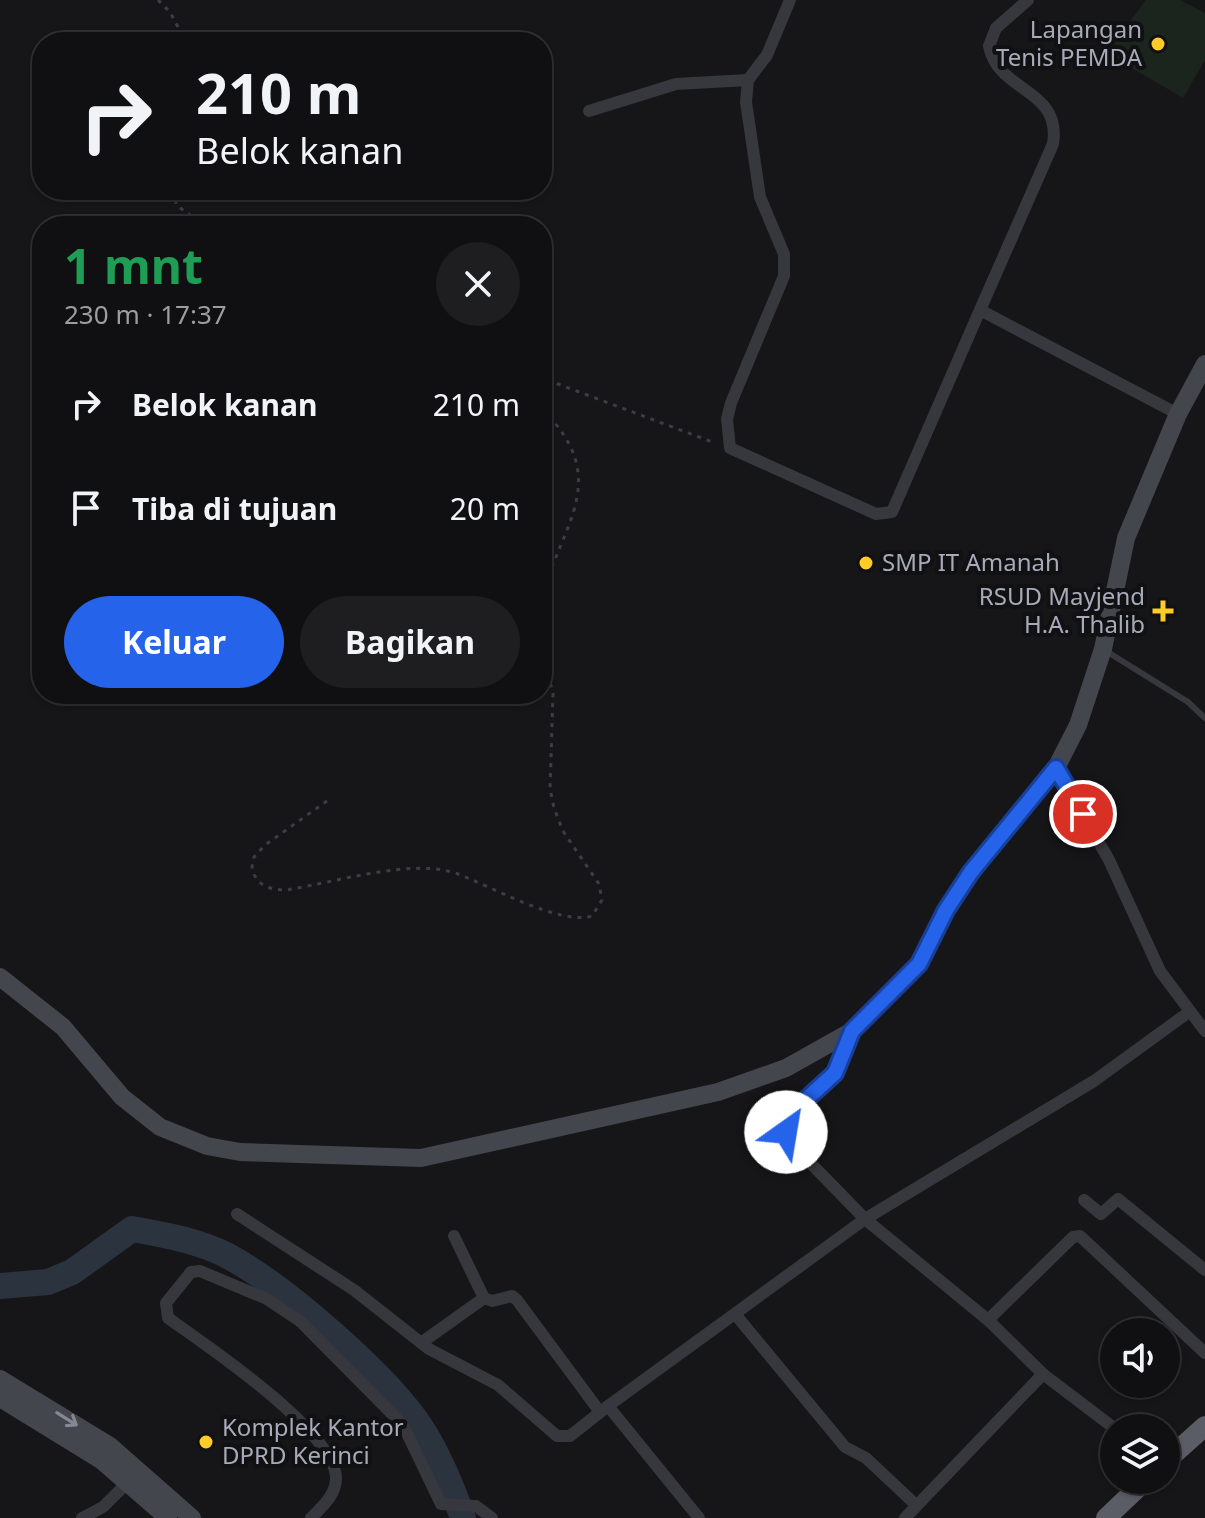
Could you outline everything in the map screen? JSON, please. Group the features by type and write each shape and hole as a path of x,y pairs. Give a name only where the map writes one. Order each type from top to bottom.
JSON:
{"highway":[{"path":"1180,1449 1204,1428"},
{"path":"1106,1518 1131,1494"}],"main road":[{"path":"0,977 63,1027 122,1097 160,1127 207,1146 240,1152 421,1158 718,1092 786,1068 852,1031 919,964 946,910 971,872 1056,768 1078,725 1103,649 1126,538 1178,414 1205,364"},
{"path":"0,1379 110,1446 189,1517"},
{"path":"0,1398 66,1436 128,1482 168,1518"}],"street":[{"path":"790,0 767,55 748,80 746,111 760,197 784,254 784,276 731,403 727,419 730,448 876,514 892,512 1053,144 1055,130 1050,110 995,65 989,46 996,28 1028,0"},
{"path":"589,111 676,84 748,80"},
{"path":"980,310 1178,414"},
{"path":"1056,768 1109,860 1160,971 1205,1031"},
{"path":"237,1214 354,1290 421,1343 498,1385 560,1437 570,1436 865,1219 1094,1081 1189,1012"},
{"path":"852,1031 835,1073 792,1111 785,1123 792,1144 865,1219 988,1320 1043,1374 1100,1417"},
{"path":"1084,1200 1101,1214 1118,1199 1205,1270"},
{"path":"454,1236 484,1298 492,1301 512,1296 517,1300 604,1409 699,1518"},
{"path":"988,1320 1073,1237 1080,1236 1205,1353"},
{"path":"314,1517 329,1500 337,1481 328,1456 261,1386 166,1314 166,1303 191,1272 200,1271 267,1299 300,1321 403,1425 442,1505 470,1504 492,1518"},
{"path":"421,1343 484,1298"},
{"path":"735,1314 845,1447 866,1458 916,1505"},
{"path":"905,1518 1043,1374"},
{"path":"82,1518 103,1507 128,1482"}],"lane":[{"path":"1103,649 1188,702 1205,718"}],"path":[{"path":"158,0 170,12 181,32"},
{"path":"176,200 176,205 192,216"},
{"path":"552,379 558,384 730,448"},
{"path":"552,422 569,445 579,491 572,523 552,572"},
{"path":"327,801 259,850 252,867 261,884 272,890 286,890 420,868 453,872 569,918 592,916 600,907 602,893 593,874 563,831 550,789 552,701"}],"shaded area":[{"name":"Lapangan Tenis PEMDA","path":"1146,0 1180,0 1205,13 1205,60 1183,98 1106,53"}],"waterway":[{"path":"0,1286 48,1282 72,1272 132,1229 192,1242 226,1255 304,1309 360,1358 406,1407 422,1429 445,1472 463,1518"}],"place":[{"name":"Lapangan Tenis PEMDA","path":"1158,44"},
{"name":"SMP IT Amanah","path":"866,563"},
{"name":"RSUD Mayjend H.A. Thalib","path":"1163,611"},
{"name":"Komplek Kantor DPRD Kerinci","path":"206,1442"}],"route":[{"path":"786,1132 788,1116 835,1073 852,1031 919,964 946,910 971,872 1056,768 1083,814"}]}
